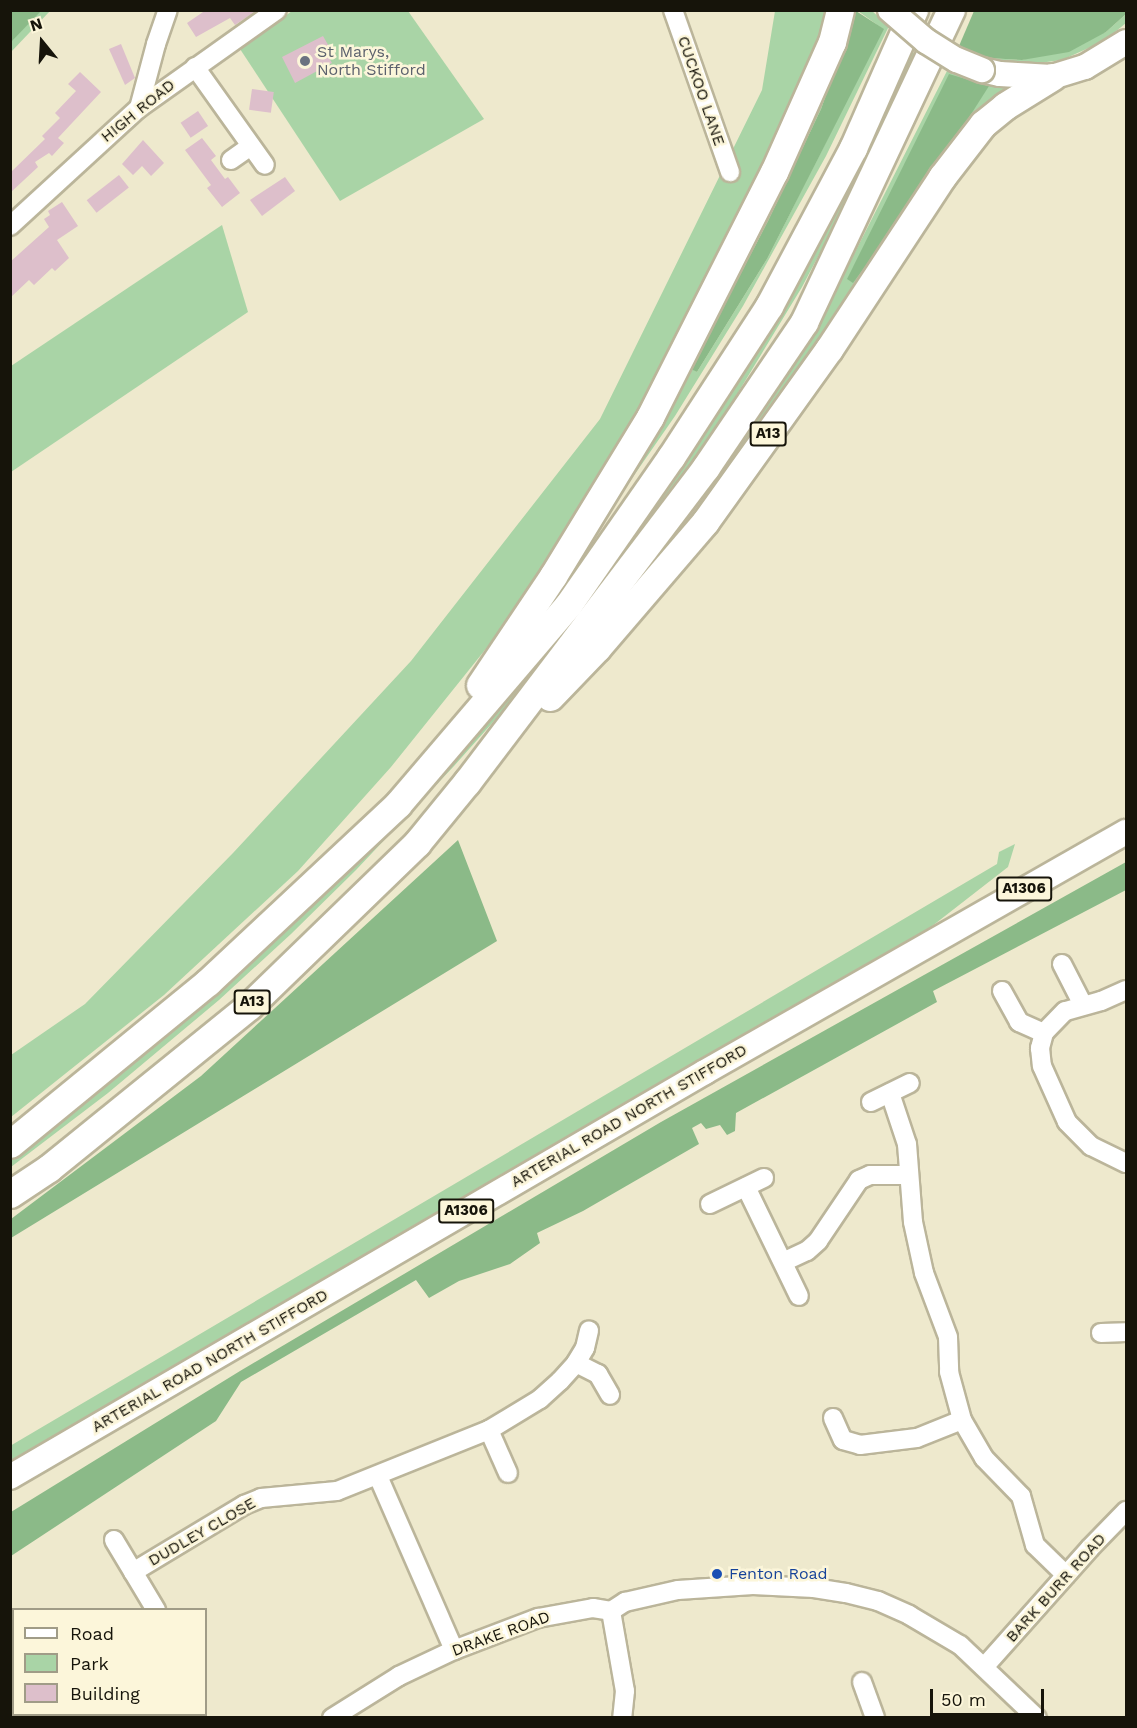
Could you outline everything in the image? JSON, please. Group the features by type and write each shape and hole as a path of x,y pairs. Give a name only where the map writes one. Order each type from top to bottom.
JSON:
{"highway":[{"name":"A13","path":"398,804 553,576 650,417 774,172 832,42 840,10"},
{"name":"A13","path":"10,1144 208,982 398,804 568,605 690,429 769,306 853,148 914,10"},
{"name":"A13","path":"10,1194 50,1168 249,1006 417,843 467,782 706,467 804,322 951,10"},
{"name":"A13","path":"467,782 597,648 705,522 835,340 942,177 983,124 1005,106 1052,77"}],"main road":[{"path":"891,10 926,41 957,60 1000,74 1052,77 1085,67 1126,42"},
{"path":"1085,67 1126,67"},
{"name":"ARTERIAL ROAD NORTH STIFFORD","path":"10,1477 705,1072 1126,832"}],"street":[{"path":"139,108 156,44 168,10"},
{"name":"HIGH ROAD","path":"10,226 139,108 277,10"},
{"name":"CUCKOO LANE","path":"673,10 730,172"},
{"path":"195,67 265,165"},
{"path":"231,160 251,146"},
{"path":"1062,964 1083,1005"},
{"path":"1126,990 1101,1001 1065,1011 1044,1033 1040,1048 1042,1066 1067,1122 1091,1146 1126,1163"},
{"path":"1002,991 1019,1022 1044,1033"},
{"path":"871,1102 910,1083"},
{"path":"890,1093 907,1144 913,1222 924,1273 946,1328 949,1372 962,1420 984,1458 1021,1496 1035,1545 1066,1575"},
{"path":"783,1262 807,1251 818,1240 855,1185 864,1177 909,1175"},
{"path":"710,1204 764,1178"},
{"path":"746,1187 800,1296"},
{"name":"DUDLEY CLOSE","path":"133,1572 217,1520 261,1498 337,1491 489,1430 540,1400 576,1363 585,1348 589,1330"},
{"path":"1101,1333 1126,1332"},
{"path":"576,1363 598,1374 610,1395"},
{"path":"833,1418 843,1440 860,1445 917,1438 962,1420"},
{"path":"489,1430 508,1473"},
{"path":"378,1476 454,1650"},
{"name":"BARK BURR ROAD","path":"985,1666 1126,1511"},
{"name":"DUDLEY CLOSE","path":"114,1540 155,1608"},
{"name":"DRAKE ROAD","path":"332,1718 399,1676 454,1650 538,1618 593,1608 611,1611 625,1602 678,1590 753,1585 814,1588 879,1601 909,1614 960,1645 985,1666 1037,1718"},
{"path":"611,1611 625,1690 622,1718"},
{"path":"862,1682 874,1718"}],"green space":[{"path":"1126,10 1126,14 1106,32 1069,52 1022,60 988,58 959,46 974,11"},
{"path":"10,11 41,11 11,42"},
{"path":"11,11 50,11 11,52"},
{"path":"292,11 408,11 484,119 340,201 240,49"},
{"path":"775,11 825,11 816,45 762,170 599,487 501,630 391,767 298,871 164,995 11,1117 11,1055 85,1004 233,853 411,661 600,419 762,90"},
{"path":"846,11 856,11 821,109 768,221 691,368 697,372 767,259 883,29 858,11 872,11 889,26 826,156 743,306 675,416 610,510 606,507"},
{"path":"856,11 884,29 767,259 697,372 691,369 768,221 821,109"},
{"path":"1126,14 1126,23 1104,41 1062,60 1031,64 988,58 1022,60 1106,32"},
{"path":"910,50 922,59 802,287 716,429 617,567 525,686 454,766 356,870 291,934 219,1000 108,1093 11,1167 11,1155 125,1067 595,581"},
{"path":"948,69 988,84 990,80 1025,85 708,501 704,497 762,411 852,258"},
{"path":"949,74 989,86 926,185 853,283 847,279"},
{"path":"222,225 248,312 11,472 11,366"},
{"path":"458,840 497,941 11,1238 11,1219 201,1076"},
{"path":"1015,844 1008,867 909,944 11,1465 10,1446 997,864 999,852"},
{"path":"1126,862 1126,890 933,991 937,1002 736,1113 735,1131 727,1135 720,1125 706,1129 701,1123 692,1128 699,1144 583,1211 537,1233 540,1243 510,1264 459,1281 429,1298 416,1280 241,1382 216,1421 11,1556 11,1512 240,1371 661,1122"}],"building":[{"path":"206,10 257,10 235,25 230,18 196,37 187,23"},
{"name":"St Marys, North Stifford","path":"323,36 331,50 326,53 332,63 295,83 282,57"},
{"path":"121,44 135,78 125,85 109,49"},
{"path":"80,72 101,92 58,138 64,143 52,156 49,153 35,162 38,167 10,193 10,173 45,139 42,136 60,118 55,113 76,91 68,84"},
{"path":"252,89 274,92 271,113 249,110"},
{"path":"198,111 208,126 191,138 181,123"},
{"path":"202,138 216,156 211,160 225,179 228,177 240,193 222,207 207,188 211,185 185,150"},
{"path":"143,140 164,163 151,176 142,166 133,175 122,164"},
{"path":"119,175 129,188 97,213 87,200"},
{"path":"285,177 295,191 262,216 250,200"},
{"path":"62,202 78,226 57,240 69,258 55,271 52,268 34,285 29,280 10,298 10,262 49,227 44,219 50,215 48,211"}],"place":[{"name":"St Marys, North Stifford","path":"305,61"},
{"name":"Fenton Road","path":"717,1574"}]}
